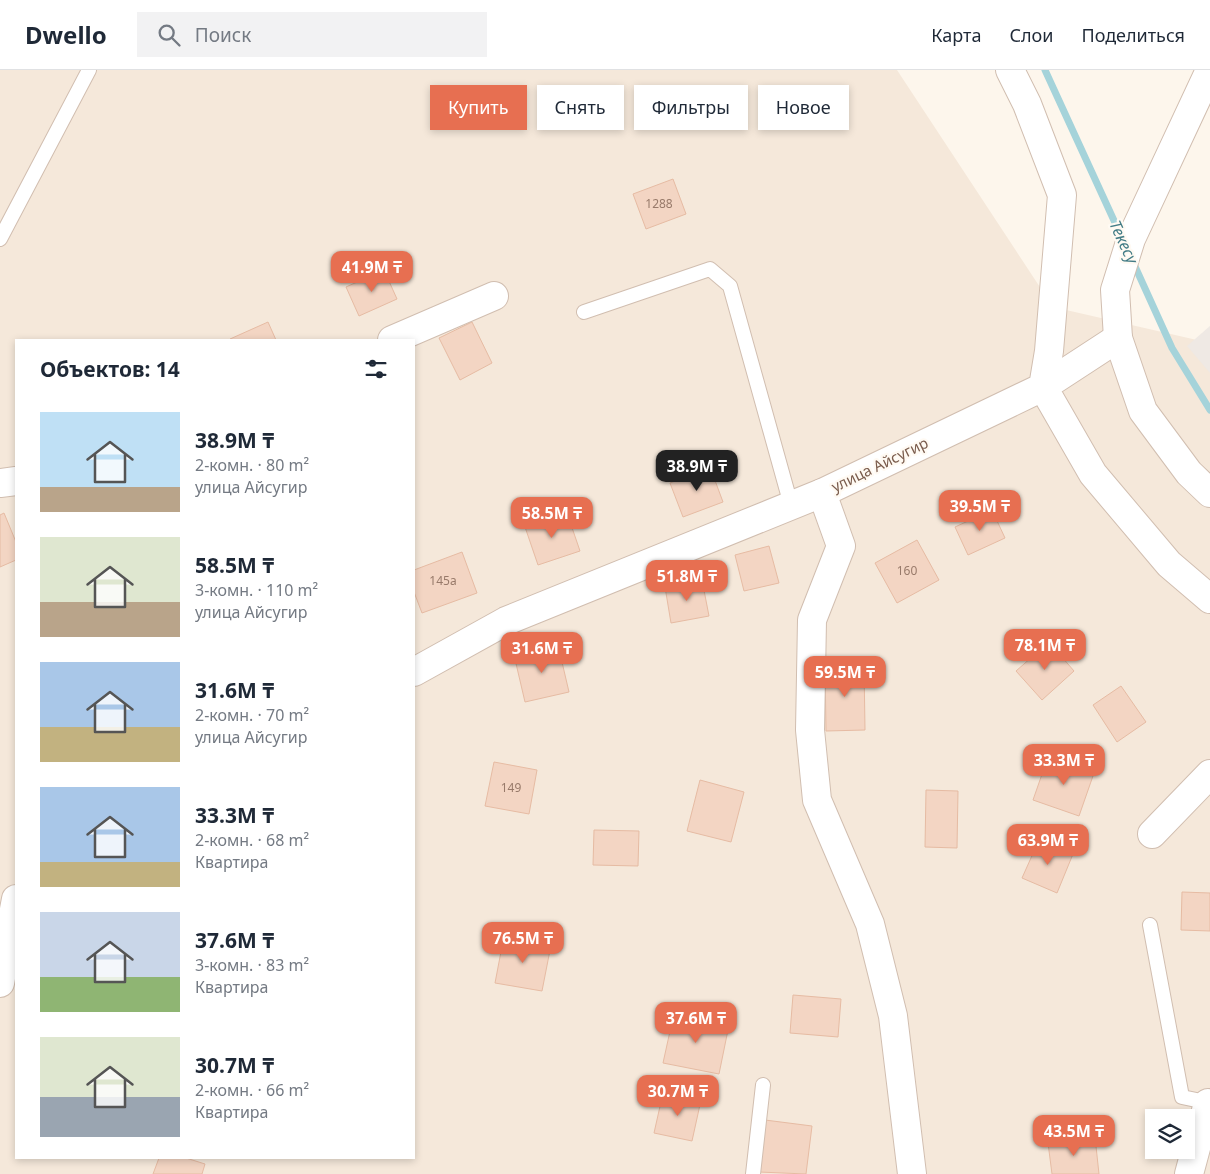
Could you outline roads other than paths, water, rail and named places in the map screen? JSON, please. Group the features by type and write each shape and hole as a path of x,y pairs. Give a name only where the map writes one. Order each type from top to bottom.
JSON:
{"street":[{"path":"1010,70 1027,104 1062,194 1049,351 1043,387 1093,474 1168,564 1210,599"},
{"path":"1210,70 1132,239 1116,290 1118,338 1143,411 1190,473 1210,492"},
{"path":"394,339 494,296"},
{"name":"улица Айсугир","path":"415,671 506,621 822,493 1043,387 1118,338"},
{"path":"0,483 15,481"},
{"path":"822,493 841,546 812,620 810,730 817,800 872,934 893,1016 912,1174"},
{"path":"1152,834 1210,774"},
{"path":"0,892 15,887"},
{"path":"0,983 15,904"},
{"path":"1189,1174 1209,1103"}],"lane":[{"path":"0,240 89,70"},
{"path":"584,312 710,269 730,286 790,506"},
{"path":"1150,925 1182,1097 1209,1103"},
{"path":"753,1174 763,1085"}],"waterway":[{"name":"Текесу","path":"1045,70 1122,238"},
{"name":"Текесу","path":"1133,262 1172,348 1210,410"}]}
